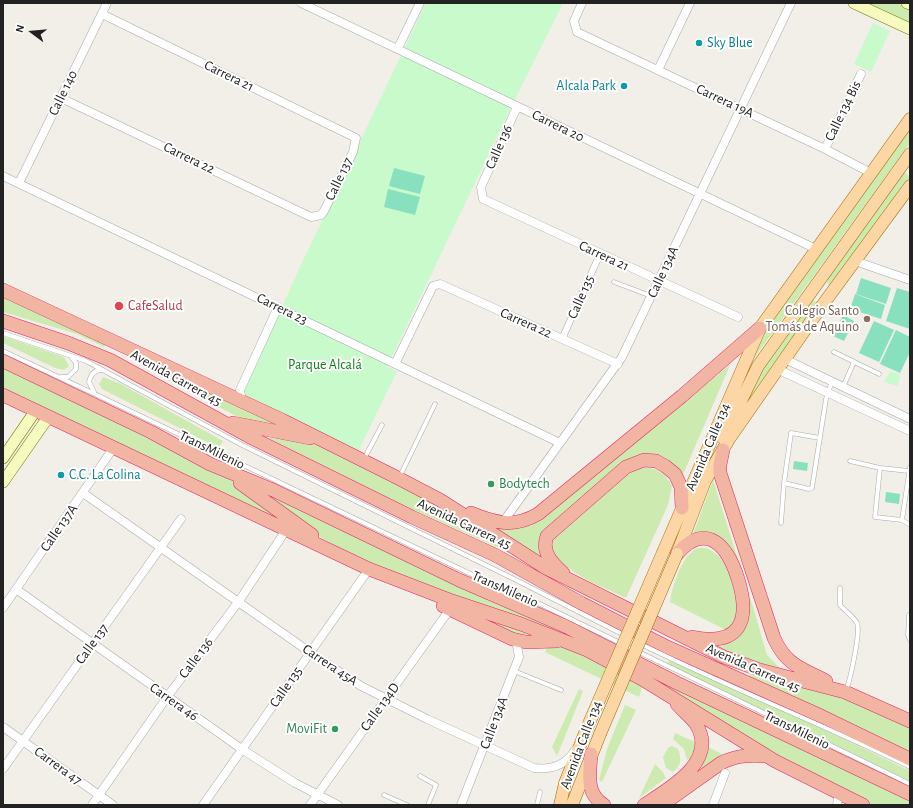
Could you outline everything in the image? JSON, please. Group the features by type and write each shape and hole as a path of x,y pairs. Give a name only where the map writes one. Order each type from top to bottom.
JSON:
{"highway":[{"name":"Avenida Carrera 45","path":"3,290 237,396 440,500 520,553 574,582 737,663 845,692 910,721"},
{"name":"Avenida Carrera 45","path":"3,322 68,343 110,360 215,418 412,518 495,555 581,603 667,647 822,716 910,759"},
{"path":"440,500 482,517 503,522 520,522 538,514 682,396 760,328"},
{"path":"3,361 151,432 210,464 263,498 309,534 348,559"},
{"path":"3,395 385,576 516,640 533,642 563,640"},
{"path":"215,418 327,443"},
{"path":"723,450 720,472 774,638 780,652 788,660 845,692"},
{"path":"574,582 549,559 545,545 547,536 626,466 644,460 656,461 665,466 675,474 680,487 682,508"},
{"path":"210,464 273,490 459,580 565,626 677,683 910,794"},
{"path":"668,629 703,639 722,639 739,626 744,608 744,597 732,560 722,547 710,540 700,539 686,544 677,554"},
{"path":"385,576 587,650 665,692 838,799 863,805"},
{"path":"644,805 696,764 702,748 701,736 695,724 665,692"},
{"path":"591,754 589,785 596,799 604,805"},
{"path":"662,805 716,766 731,758 746,755 769,757"}],"main road":[{"path":"854,3 910,28"},
{"name":"Avenida Calle 134","path":"560,805 565,783 587,728 760,328 910,119"},
{"path":"705,481 730,422 758,366 828,269 905,168 910,154"},
{"name":"Avenida Calle 134","path":"572,805 591,754 677,554 705,481 723,450 784,359 910,186"},
{"path":"821,307 828,269"},
{"path":"3,458 36,410"},
{"path":"3,482 49,416"}],"street":[{"name":"Calle 140","path":"18,183 107,3"},
{"name":"Carrera 20","path":"301,3 398,48 517,107 816,249"},
{"path":"398,48 420,3"},
{"name":"Carrera 19A","path":"582,3 574,21 577,32 825,149 871,173"},
{"path":"658,70 690,3"},
{"name":"Calle 134A","path":"503,522 618,364 652,296 791,3"},
{"name":"Carrera 21","path":"102,14 356,138"},
{"name":"Calle 134 Bis","path":"825,149 861,74"},
{"name":"Carrera 22","path":"61,98 304,215 316,217"},
{"name":"Calle 136","path":"481,187 517,107"},
{"name":"Calle 137","path":"316,217 324,211 353,152 356,138"},
{"name":"Carrera 23","path":"3,176 560,443"},
{"name":"Carrera 21","path":"481,187 481,195 487,202 738,317"},
{"name":"Calle 135","path":"562,339 600,254"},
{"path":"855,261 910,280"},
{"name":"Carrera 22","path":"395,364 434,286 440,284 618,364"},
{"path":"237,396 278,308"},
{"path":"784,359 910,419"},
{"path":"777,370 910,431"},
{"name":"Calle 137A","path":"3,608 114,448"},
{"name":"Carrera 45A","path":"83,492 239,600 310,653 360,686 485,746 534,768 551,768 567,760 587,728"},
{"name":"Calle 137","path":"3,769 181,519"},
{"name":"Calle 136","path":"92,805 167,697 239,600 286,530"},
{"name":"Calle 135","path":"204,805 369,569"},
{"name":"Carrera 46","path":"16,589 243,750 317,795 338,805"},
{"name":"Calle 134D","path":"310,805 450,609"},
{"name":"Calle 134A","path":"462,805 514,671 519,652 516,640"},
{"name":"Carrera 47","path":"3,727 112,805"},
{"path":"713,805 725,774"}],"lane":[{"path":"614,282 652,296"},
{"name":"TransMilenio","path":"3,333 70,355 106,370 242,445 518,581 683,665 910,767"},
{"name":"TransMilenio","path":"3,352 100,396 475,576 536,602 910,784"},
{"path":"834,352 879,374"},
{"path":"57,376 68,377 76,369 74,358 70,355"},
{"path":"843,386 854,362"},
{"name":"TransMilenio","path":"100,396 91,388 89,382 90,376 94,372 106,370"},
{"path":"784,483 809,489 812,488 828,393 832,381"},
{"path":"398,478 435,404"},
{"path":"363,461 382,425"},
{"path":"781,523 784,483 791,433 820,438"},
{"path":"850,461 880,468 910,469 902,520"},
{"path":"880,468 875,517 902,520 910,525"},
{"path":"840,588 840,605 858,626 852,669 845,692"},
{"path":"908,615 908,635 910,640"},
{"path":"514,671 561,690"},
{"path":"420,776 436,785 428,805"},
{"path":"537,805 540,792"},
{"path":"384,795 407,805"}],"green space":[{"name":"Parque Alcalá","path":"426,3 563,3 514,101 387,367 397,371 358,452 243,394 299,269"},
{"path":"865,3 897,3 910,9 910,24"},
{"path":"873,23 890,31 871,72 854,64"},
{"path":"910,123 910,143 749,365 753,347"},
{"path":"394,168 425,176 420,194 389,186"},
{"path":"901,173 906,173 910,178 829,287 827,276"},
{"path":"388,189 420,197 415,215 384,207"},
{"path":"861,278 891,288 886,304 856,294"},
{"path":"897,288 910,292 910,329 886,321"},
{"path":"855,294 885,305 881,319 850,309"},
{"path":"3,295 106,343 104,347 77,334 3,312"},
{"path":"812,298 817,304 735,418 759,368"},
{"path":"843,315 854,321 844,341 833,336"},
{"path":"874,321 894,330 879,362 859,353"},
{"path":"896,330 910,337 910,352 900,373 880,364"},
{"path":"3,336 64,357 69,366 64,370 55,368 3,343"},
{"path":"730,365 682,477 639,457 540,551 541,560 487,523 519,528 537,522"},
{"path":"3,367 231,480 280,520 3,391"},
{"path":"890,371 900,375 898,386 884,382"},
{"path":"166,376 207,391 291,429 254,423 234,415 164,378"},
{"path":"103,377 121,384 223,441 219,448 102,389 99,384"},
{"path":"268,438 308,441 323,445 433,501 509,550 508,552 399,503"},
{"path":"794,461 808,463 807,471 793,469"},
{"path":"646,467 662,473 672,486 668,505 626,598 589,581 571,570 555,555 553,551 552,539 621,479 633,471"},
{"path":"713,480 767,655 781,669 752,662 718,647 739,637 744,629 747,616 740,576 728,545 721,537 713,535 692,537"},
{"path":"261,491 492,602 555,628 553,632 438,592 347,553 312,532"},
{"path":"886,492 900,494 899,504 885,502"},
{"path":"698,548 707,548 719,557 727,567 738,605 738,612 735,621 728,631 670,602 679,572 687,557 692,551"},
{"path":"470,613 527,633 520,636"},
{"path":"549,645 567,647 640,683 642,687 639,697 545,652"},
{"path":"669,660 797,716 910,771 910,781 667,664"},
{"path":"751,671 853,701 910,727 910,752 749,676"},
{"path":"648,674 910,800 910,805 873,805 850,794 776,756 647,677"},
{"path":"579,689 583,691 557,756 552,747"},
{"path":"625,705 636,710 602,782 599,780 607,749"},
{"path":"675,733 695,742 694,751 690,759 687,760 684,749 673,739"},
{"path":"672,746 678,749 680,756 679,765 673,772 666,768 663,757 668,748"},
{"path":"708,747 726,756 705,770 700,766"},
{"path":"655,764 663,772 666,778 639,798"}],"place":[{"name":"Sky Blue","path":"699,43"},
{"name":"Alcala Park","path":"624,86"},
{"name":"CafeSalud","path":"119,306"},
{"name":"Colegio Santo Tomás de Aquino","path":"867,319"},
{"name":"C.C. La Colina","path":"61,475"},
{"name":"Bodytech","path":"491,484"},
{"name":"MoviFit","path":"335,729"}]}
